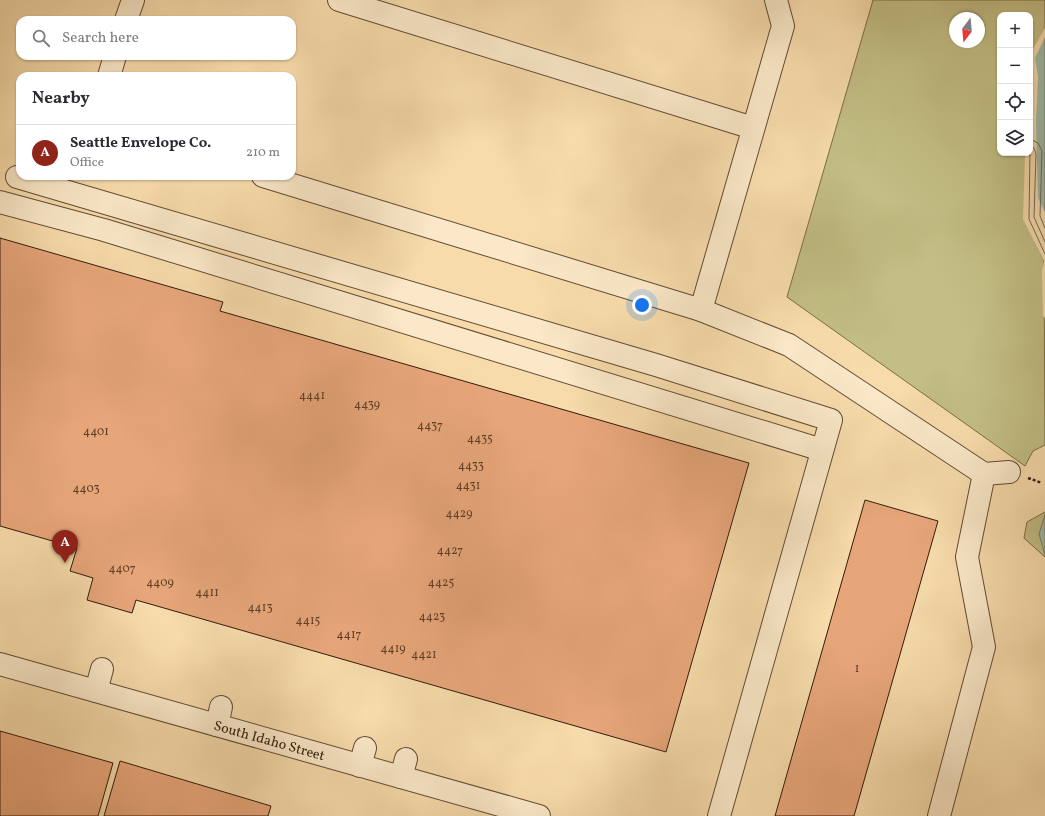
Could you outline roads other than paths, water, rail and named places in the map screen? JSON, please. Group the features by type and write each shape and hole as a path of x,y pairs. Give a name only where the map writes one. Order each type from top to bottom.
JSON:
{"street":[{"path":"127,16 132,0"},
{"path":"339,0 753,128"},
{"path":"701,310 783,26 776,0"},
{"path":"110,72 114,60"},
{"path":"276,180 701,310 789,345 984,474 1009,472"},
{"path":"52,181 656,365 831,420 719,816"},
{"path":"0,202 104,230 822,450"},
{"path":"939,816 984,647 967,557 984,474"},
{"name":"South Idaho Street","path":"0,664 96,691 219,716 404,768 461,785 539,816"},
{"path":"96,691 102,668"}],"water":[{"path":"1045,30 1045,316 1044,261 1025,220 1030,156 1033,156 1034,49"},
{"path":"1045,515 1045,555 1039,534"}],"place":[{"name":"Seattle Envelope Co.","path":"65,563"}]}
